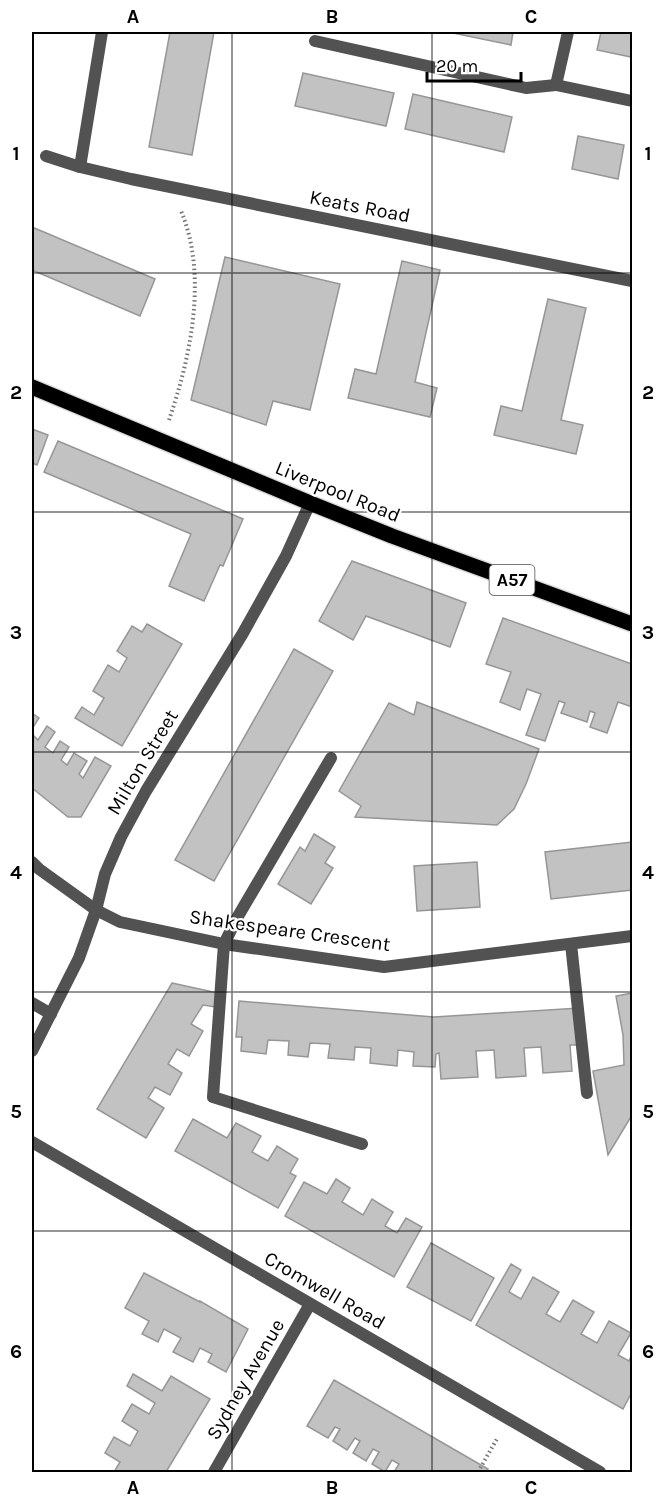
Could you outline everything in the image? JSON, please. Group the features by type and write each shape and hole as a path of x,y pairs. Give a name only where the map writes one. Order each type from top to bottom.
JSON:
{"main road":[{"name":"Liverpool Road","path":"32,387 403,540 633,624"}],"street":[{"path":"80,167 102,32"},
{"path":"556,85 568,32"},
{"path":"315,41 526,88 556,85 633,101"},
{"name":"Keats Road","path":"46,156 80,167 182,190 633,281"},
{"name":"Milton Street","path":"32,1051 79,958 96,910 105,874 121,837 146,791 243,633 286,556 310,503"},
{"path":"331,758 224,944 213,1097 362,1144"},
{"name":"Shakespeare Crescent","path":"35,866 96,910 120,922 224,944 384,967 633,936"},
{"path":"571,944 587,1093"},
{"path":"32,1003 51,1014"},
{"name":"Cromwell Road","path":"32,1142 600,1473"},
{"name":"Sydney Avenue","path":"214,1473 310,1304"}],"path":[{"path":"162,442 178,395 192,332 195,292 192,247 185,220 178,206 182,190"},
{"path":"478,1473 508,1419"}],"building":[{"path":"170,32 214,32 192,155 149,147"},
{"path":"448,32 513,32 511,45"},
{"path":"601,32 632,32 631,57 597,50"},
{"path":"303,73 394,93 386,126 295,106"},
{"path":"413,94 512,117 504,152 405,129"},
{"path":"578,136 624,145 618,179 572,169"},
{"path":"32,227 155,279 140,316 32,270"},
{"path":"225,257 340,284 310,410 273,401 266,425 191,400"},
{"path":"402,261 440,270 415,382 437,388 430,417 348,398 355,369 376,374"},
{"path":"548,299 586,308 561,420 583,425 576,454 494,435 501,406 522,411"},
{"path":"32,429 48,435 37,465 32,463"},
{"path":"58,441 243,519 223,566 220,565 204,601 169,586 191,534 44,472"},
{"path":"352,561 466,603 450,647 366,616 353,640 319,621"},
{"path":"503,618 632,664 632,707 618,702 607,733 590,727 595,713 590,711 587,722 561,713 565,703 559,701 545,741 526,735 541,694 527,689 520,710 500,702 511,672 486,664"},
{"path":"147,624 182,644 122,746 75,718 82,707 94,715 104,698 93,691 108,665 119,672 127,658 117,651 132,626 142,632"},
{"path":"294,649 333,671 214,881 175,860"},
{"path":"417,702 539,749 514,809 497,825 355,817 361,806 339,791 389,703 414,715"},
{"path":"32,713 39,718 32,729"},
{"path":"47,726 55,732 45,747 53,753 60,741 69,747 61,760 67,765 74,753 87,761 79,774 83,778 95,757 111,766 81,817 68,817 32,788 32,734 38,740"},
{"path":"314,834 335,847 325,863 333,868 311,904 278,884 300,847 305,851"},
{"path":"632,842 632,890 551,899 545,852"},
{"path":"477,862 480,907 417,911 414,866"},
{"path":"172,983 218,993 215,1007 203,1005 191,1024 203,1031 189,1056 177,1049 168,1064 182,1073 170,1095 155,1087 148,1098 164,1108 146,1138 97,1109"},
{"path":"632,993 632,1115 608,1155 593,1071 624,1065 623,1035 616,996"},
{"path":"239,1001 434,1017 579,1008 581,1045 570,1045 572,1071 543,1073 541,1047 524,1048 526,1076 496,1078 494,1050 476,1051 478,1077 441,1079 439,1053 436,1054 435,1067 413,1066 414,1052 398,1050 397,1066 370,1063 371,1048 355,1047 354,1060 328,1058 330,1044 310,1043 308,1057 288,1055 289,1041 268,1040 266,1054 241,1051 242,1037 236,1037"},
{"path":"193,1119 227,1138 236,1123 261,1136 252,1152 268,1161 277,1146 298,1159 290,1173 296,1176 278,1208 175,1151"},
{"path":"336,1179 350,1188 342,1202 363,1215 372,1199 393,1212 385,1226 397,1233 406,1218 422,1227 394,1277 285,1216 304,1182 327,1194"},
{"path":"431,1243 494,1278 471,1321 407,1287"},
{"path":"511,1264 521,1270 509,1292 521,1299 533,1277 559,1292 546,1314 560,1322 573,1300 594,1312 581,1334 597,1343 609,1321 631,1333 618,1355 629,1361 632,1354 632,1392 623,1409 476,1325"},
{"path":"144,1273 200,1301 248,1329 226,1372 208,1362 212,1354 200,1348 193,1362 173,1352 181,1338 164,1329 158,1342 142,1334 149,1321 125,1308"},
{"path":"133,1374 162,1391 171,1376 210,1399 166,1472 114,1472 120,1462 105,1453 114,1437 130,1446 138,1431 122,1421 132,1404 149,1414 155,1403 127,1386"},
{"path":"334,1380 488,1469 486,1472 394,1472 399,1464 392,1460 385,1472 372,1464 379,1452 373,1449 366,1461 353,1453 360,1441 355,1438 347,1450 333,1441 340,1429 335,1427 328,1438 307,1426"}]}
